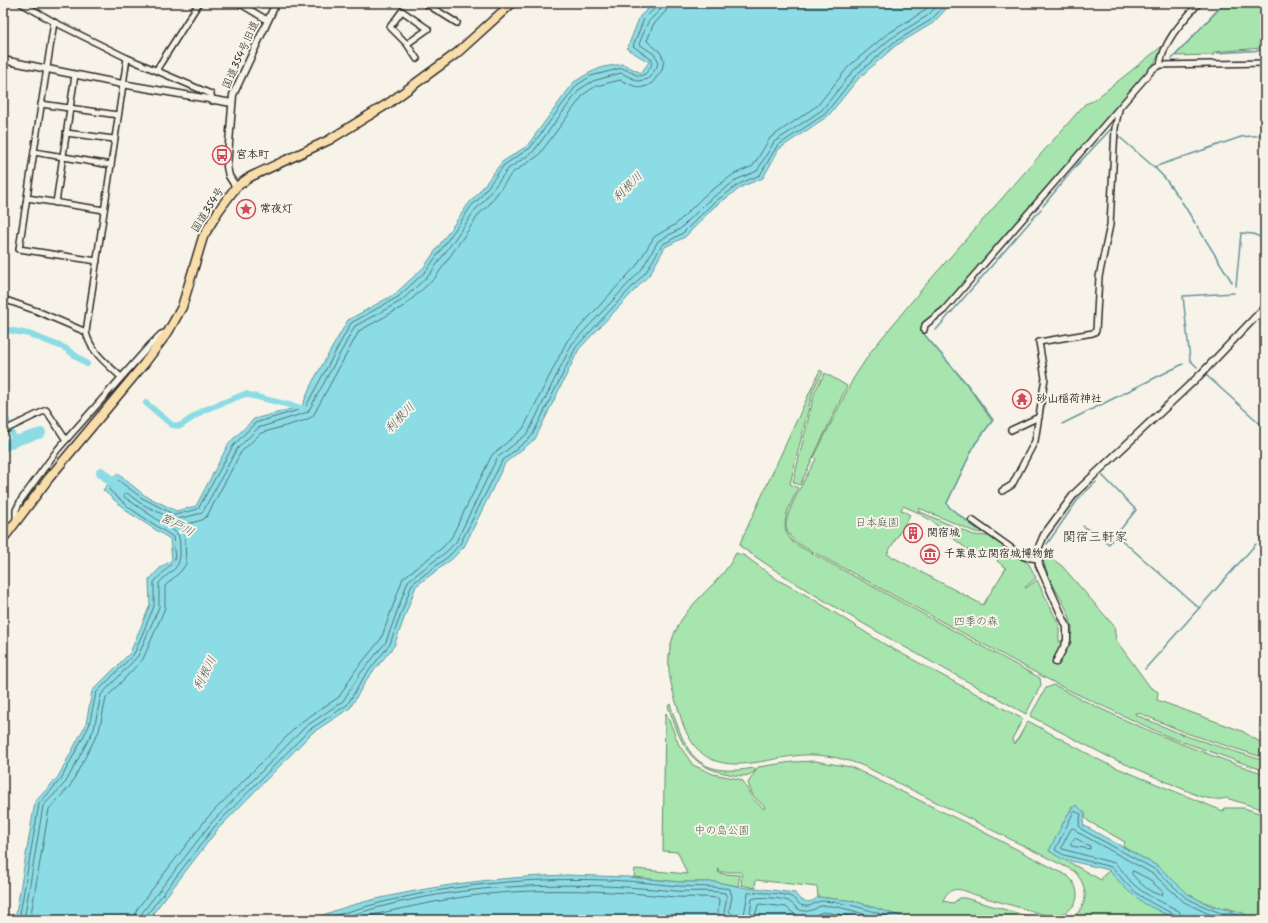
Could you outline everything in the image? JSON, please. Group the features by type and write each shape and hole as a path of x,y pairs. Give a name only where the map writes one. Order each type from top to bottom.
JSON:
{"highway":[{"name":"国道354号","path":"3,539 16,520 168,332 182,307 203,237 219,210 236,187 248,178 323,143 389,103 456,53 512,3"}],"street":[{"path":"22,3 54,22 127,58 211,94 212,101"},
{"path":"157,70 199,3"},
{"path":"239,3 267,20"},
{"name":"国道354号旧道","path":"236,187 229,176 227,167 232,103 235,88 276,3"},
{"path":"425,3 457,23"},
{"path":"1160,65 1163,51 1174,32 1199,3"},
{"path":"407,44 428,29 402,11 390,27 407,44 417,59"},
{"path":"54,22 20,249 97,260"},
{"path":"120,377 93,350 86,332 127,58"},
{"path":"3,60 212,101 232,103"},
{"path":"924,330 925,325 944,310 1152,69 1160,65 1265,63"},
{"path":"56,203 75,75"},
{"path":"41,104 118,115"},
{"path":"1002,491 1012,485 1026,460 1034,441 1045,378 1039,342 1093,333 1096,331 1099,277 1110,225 1115,128 1121,105"},
{"path":"66,133 114,139"},
{"path":"34,152 111,165"},
{"path":"27,198 104,210"},
{"path":"3,299 37,311 86,332"},
{"path":"1056,662 1067,641 1067,627 1038,559 1040,544 1044,535 1075,493 1200,375 1265,307"},
{"path":"16,520 16,510 21,500 42,468 150,344 161,334 168,332"},
{"path":"6,428 46,410 66,440"},
{"path":"1011,430 1038,417"},
{"path":"972,520 1024,557 1038,559"}],"green space":[{"path":"1225,3 1251,3 1265,10 1265,50 1261,50 1261,48 1214,52 1214,55 1174,56"},
{"path":"1166,43 1153,65 944,308 925,322 923,333 967,385 992,421 975,444 947,503 949,507 984,533 975,532 919,508 918,511 974,535 989,536 994,538 1029,564 1036,578 1025,587 1026,588 1037,580 1059,625 1059,642 1072,634 1071,624 1068,613 1047,573 1043,552 1062,566 1114,626 1116,640 1150,687 1158,692 1157,700 1242,731 1265,745 1265,758 1189,734 1139,713 1135,713 1136,715 1186,736 1265,761 1265,771 1169,737 1064,688 797,543 789,535 786,528 790,510 798,491 816,459 814,457 853,379 872,350 922,289 1085,104 1093,101","holes":["903,506 930,520 968,550 987,554 992,558 994,556 998,559 997,561 1006,568 983,605 887,554 910,515 901,510"]},
{"path":"820,370 823,372 813,390 790,484 798,488 786,518 786,532 790,539 797,545 1040,678 1041,685 1026,714 845,613 775,570 741,547 740,543"},
{"path":"825,373 847,386 800,485 793,482 815,391"},
{"path":"736,553 745,556 778,580 813,599 884,644 1023,719 1012,739 1015,744 1028,721 1105,763 1223,811 1224,808 1244,808 1265,815 1265,920 1253,920 1243,913 1227,908 1223,909 1188,894 1174,883 1159,867 1123,847 1125,842 1088,821 1085,817 1085,813 1072,807 1049,851 1101,880 1109,871 1112,872 1127,889 1142,901 1178,920 1069,920 1076,915 1084,903 1085,897 1083,884 1074,871 866,767 820,755 804,755 742,764 727,763 713,760 701,752 686,732 675,698 669,670 670,651 675,632 681,621 696,601 722,574"},
{"path":"1054,685 1105,711 1157,734 1265,774 1265,810 1226,798 1216,799 1199,796 1107,756 1030,716 1046,688"},
{"path":"670,704 682,737 696,759 706,766 719,769 735,770 755,768 755,771 746,776 732,775 715,771 704,765 695,759 688,751 677,731 668,706"},
{"name":"中の島公園","path":"666,713 679,745 693,765 713,774 743,781 752,798 764,809 765,807 753,796 748,783 758,767 792,762 815,761 851,767 972,826 1068,876 1074,883 1077,890 1075,903 1065,912 1058,915 1049,916 972,894 964,890 955,890 948,893 943,901 953,903 960,898 965,898 1041,920 912,920 854,901 818,897 817,887 756,880 755,888 741,885 742,874 740,872 720,872 719,869 718,872 723,874 740,875 738,886 716,882 679,882 634,877 635,869 687,874 678,852 663,851"}],"water":[{"name":"利根川","path":"655,3 952,3 933,23 895,46 859,78 828,116 779,149 763,178 743,186 714,207 685,237 665,247 650,274 579,349 535,439 505,463 464,547 452,559 416,586 394,646 367,679 350,708 312,733 218,829 148,920 15,920 35,802 58,777 86,724 92,691 130,653 150,605 149,580 160,568 172,560 170,539 128,512 103,490 117,473 144,495 176,511 196,506 229,443 254,419 302,406 313,381 348,320 395,294 424,267 469,203 502,162 527,146 574,82 603,67 623,64 641,73 649,62 627,49 640,16"},
{"path":"1076,805 1085,813 1083,825 1159,867 1188,894 1211,906 1243,913 1253,920 1178,920 1145,904 1126,889 1109,870 1062,859 1049,851 1066,818"},
{"path":"567,875 628,877 679,882 716,882 752,889 755,888 795,893 800,899 809,902 818,897 854,901 912,920 312,920 355,904 442,886 524,877"}],"waterway":[{"path":"1172,59 1224,3"},
{"path":"1217,53 1265,50"},
{"path":"1043,206 1076,166 1111,129 1114,132"},
{"path":"1116,134 1154,167 1241,137 1265,135"},
{"path":"1154,167 1164,177 1180,199"},
{"path":"1182,202 1195,223"},
{"path":"936,330 1041,209"},
{"path":"1197,226 1232,282"},
{"path":"1236,286 1241,233 1253,234 1265,239"},
{"path":"1197,367 1190,360 1183,296 1234,293"},
{"path":"3,329 29,334 65,348 87,364"},
{"path":"923,333 967,384 993,420 975,444 947,503 949,507 977,529"},
{"path":"1062,424 1183,364"},
{"path":"1206,375 1265,428"},
{"path":"146,403 172,425 180,426 204,410 245,394 305,409"},
{"path":"3,410 15,441"},
{"name":"宮戸川","path":"3,447 15,441 41,433"},
{"name":"宮戸川","path":"101,472 121,490"},
{"path":"1102,475 1136,510 1116,535 1199,608"},
{"path":"1047,544 1079,498 1096,482"},
{"path":"1083,526 1109,544 1115,536"},
{"path":"1260,539 1265,534"},
{"path":"1145,669 1256,544"}],"place":[{"name":"宮本町","path":"222,155"},
{"name":"常夜灯","path":"246,209"},
{"name":"砂山稲荷神社","path":"1022,399"},
{"name":"関宿城","path":"913,533"},
{"name":"千葉県立関宿城博物館","path":"930,554"}],"district":[{"name":"関宿三軒家","path":"1095,537"}],"park label":[{"name":"日本庭園","path":"877,523"},
{"name":"四季の森","path":"976,622"}]}
